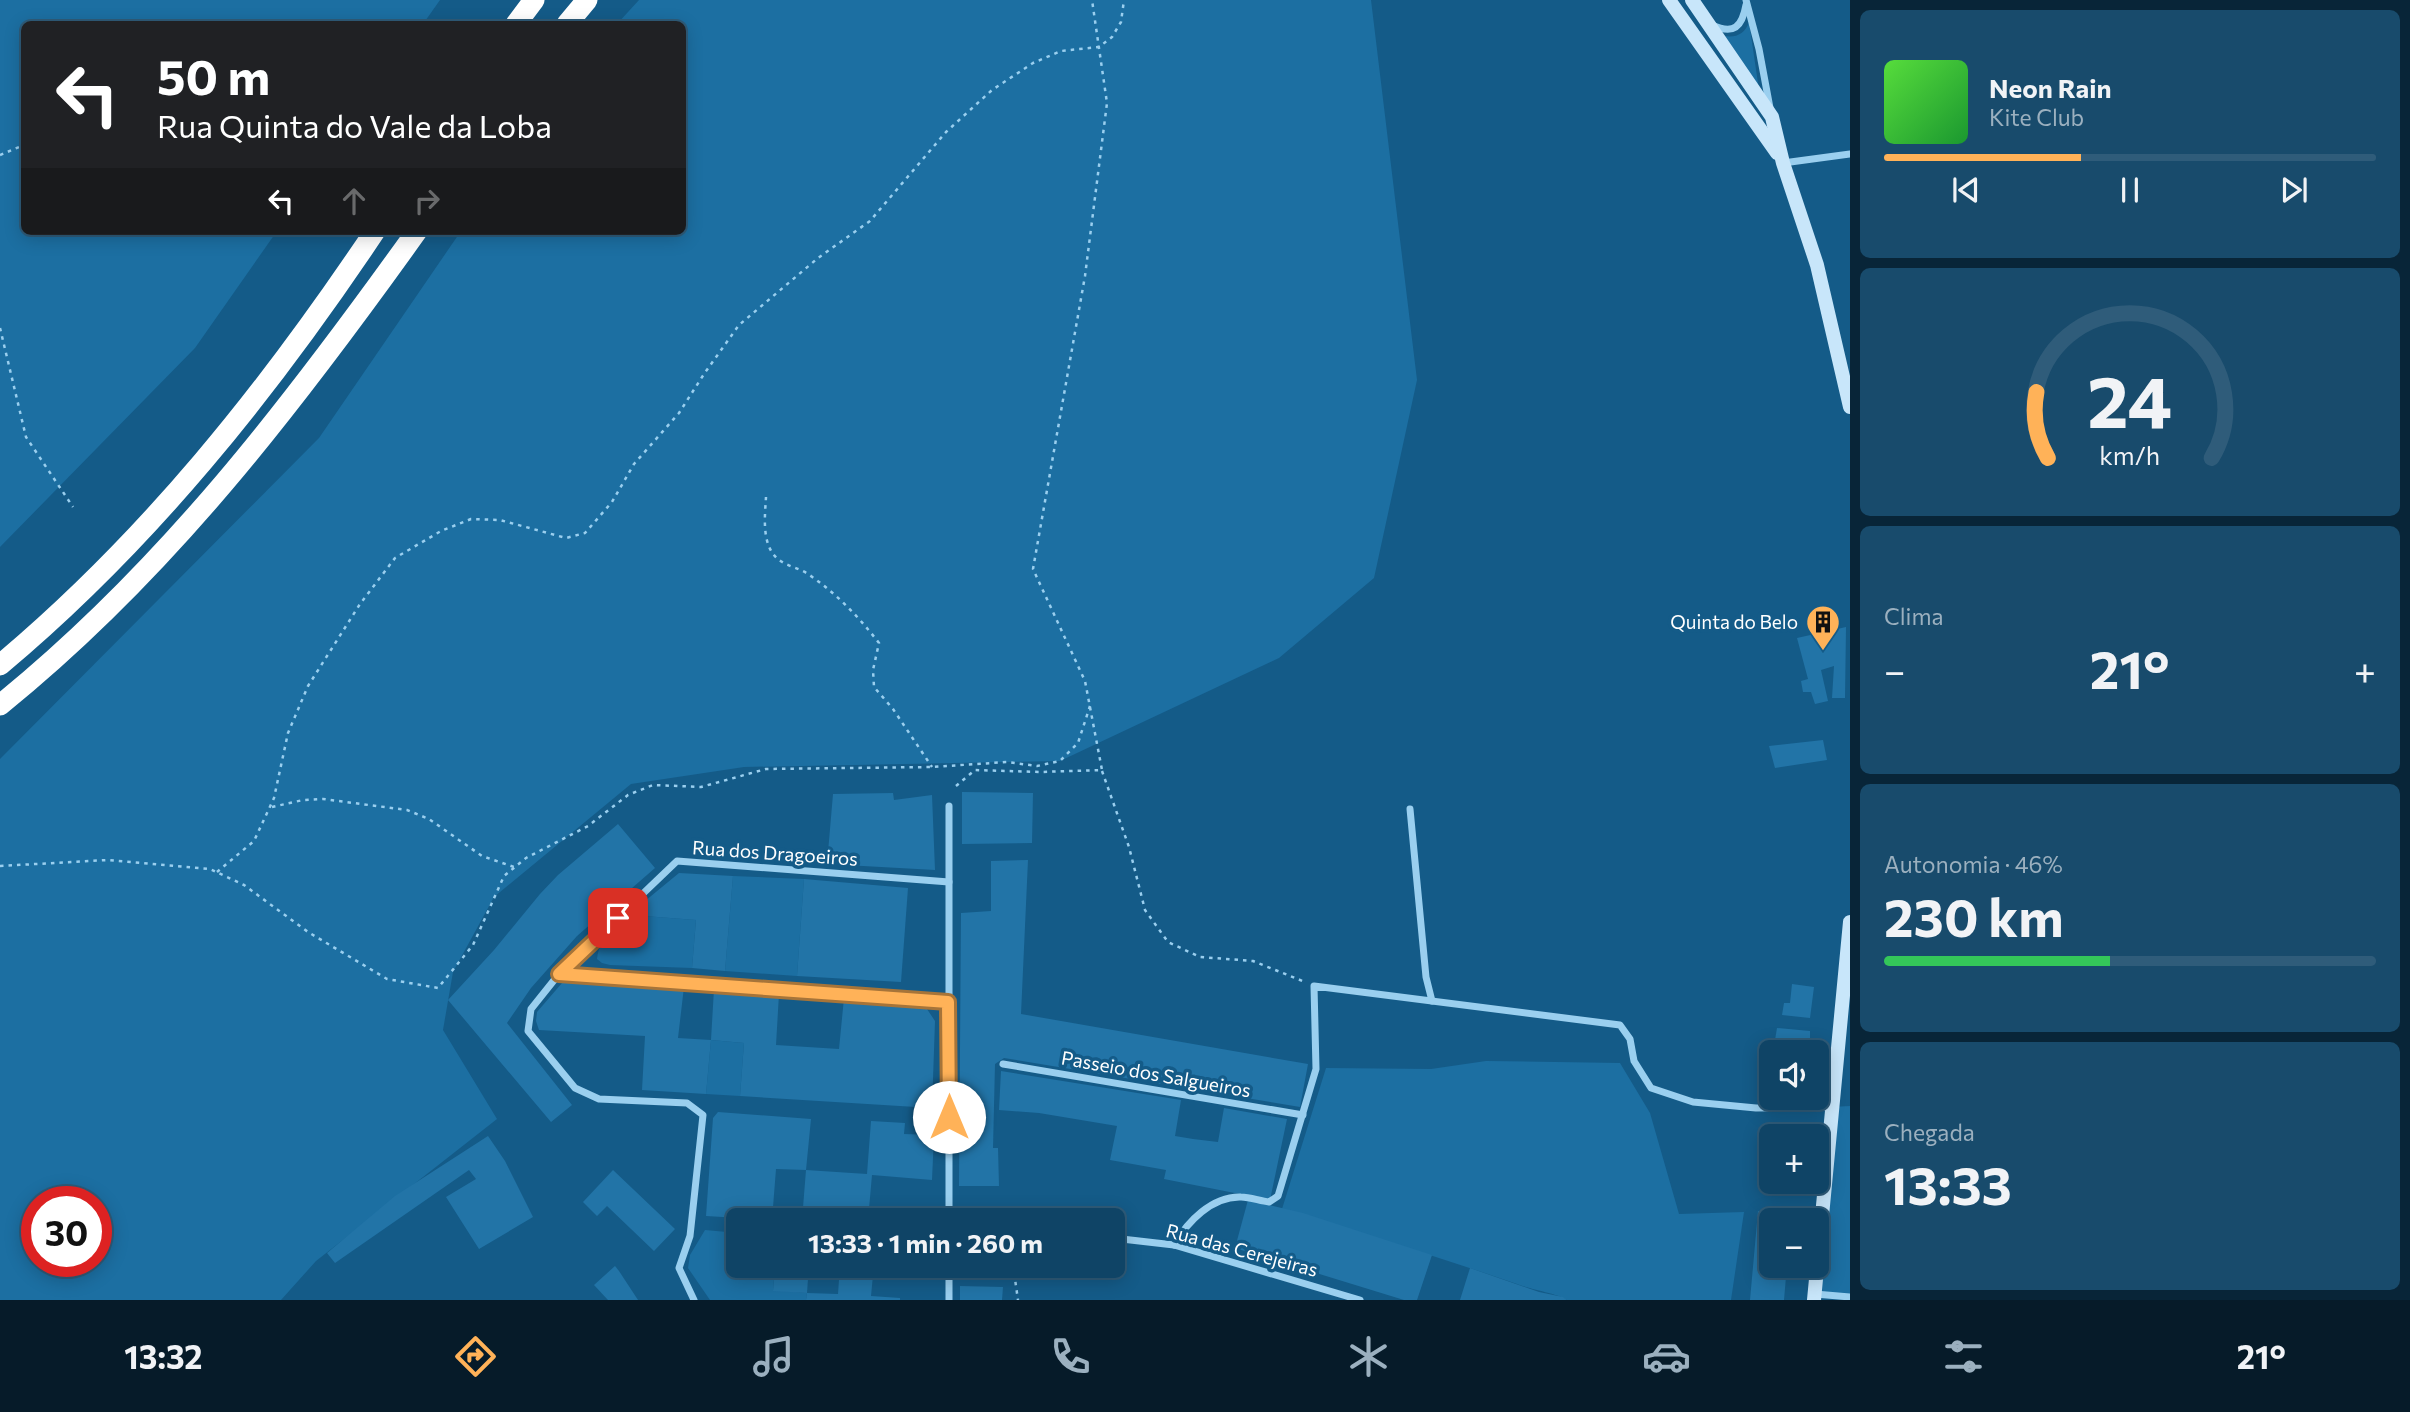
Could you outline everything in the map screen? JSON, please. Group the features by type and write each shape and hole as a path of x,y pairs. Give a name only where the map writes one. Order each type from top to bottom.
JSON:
{"highway":[{"path":"518,21 534,0"},
{"path":"570,21 587,0"},
{"path":"0,665 114,560 201,465 275,374 373,235"},
{"path":"0,705 146,571 220,489 299,393 414,235"}],"main road":[{"path":"1670,0 1783,163"},
{"path":"1692,0 1772,117 1783,163 1817,265 1850,407"},
{"path":"1814,1297 1832,1107 1844,1041 1850,922"}],"street":[{"path":"1708,23 1721,29 1739,26 1744,17 1746,0"},
{"path":"1746,0 1772,117"},
{"path":"1783,163 1850,154"},
{"path":"949,806 950,1208"},
{"path":"1410,809 1426,976 1432,1001"},
{"name":"Rua dos Dragoeiros","path":"694,1300 679,1268 690,1237 703,1115 687,1103 599,1098 575,1088 528,1031 531,1009 559,974 677,861 949,882"},
{"path":"559,974 948,1002"},
{"path":"1174,1245 1191,1221 1212,1205 1240,1197 1269,1202 1274,1200 1282,1188 1316,1069 1314,986 1620,1025 1630,1039 1634,1061 1651,1088 1693,1102 1756,1108 1832,1107"},
{"name":"Passeio dos Salgueiros","path":"1003,1064 1303,1115"},
{"name":"Rua das Cerejeiras","path":"1125,1239 1174,1245 1360,1300"},
{"path":"949,1278 949,1300"},
{"path":"1814,1297 1850,1297"}],"path":[{"path":"1092,0 1107,103 1085,276 1033,569 1085,681 1102,770 1129,847 1145,910 1168,942 1200,957 1253,961 1314,986"},
{"path":"217,872 254,841 274,798 288,733 308,687 360,604 395,558 441,531 471,519 500,520 566,538 585,533 611,502 634,464 679,414 739,325 818,258 870,221 946,132 992,90 1033,62 1061,51 1099,47 1112,37 1121,22 1124,0"},
{"path":"0,155 21,146"},
{"path":"0,328 26,437 73,507"},
{"path":"766,496 765,534 778,559 805,572 834,593 879,643 873,670 874,687 900,718 932,767"},
{"path":"0,866 108,860 210,869 244,885 308,932 387,979 438,988 473,945 504,876 526,858 588,826 628,795 653,785 701,787 766,769 932,767 983,762 1037,765 1060,761 1078,743 1090,706"},
{"path":"956,786 975,770 1102,770"},
{"path":"270,807 323,799 407,810 429,819 482,856 514,867"},
{"path":"1015,1278 1018,1300"}],"shaded area":[{"path":"0,0 440,0 425,21 21,21 21,235 274,235 195,348 0,547"},
{"path":"639,0 1371,0 1417,380 1374,578 1279,658 1060,761 744,767 631,784 494,897 453,972 443,1030 497,1119 316,1261 281,1300 0,1300 0,759 319,438 458,235 686,235 686,21 620,21"},
{"path":"1749,22 1759,90 1724,36 1740,34"},
{"path":"733,876 804,879 797,976 725,971"},
{"path":"645,901 644,916 696,920 692,968 610,965 597,959 608,933"},
{"path":"711,1040 744,1043 740,1096 706,1094"},
{"path":"1486,1061 1620,1063 1650,1113 1679,1214 1744,1212 1731,1300 1567,1300 1282,1209 1326,1068 1431,1069"},
{"path":"1850,1106 1850,1297 1815,1294 1816,1278 1829,1278 1829,1208 1823,1208 1824,1194 1829,1194 1832,1107"},
{"path":"705,1230 726,1232 726,1278 774,1278 773,1290 807,1293 806,1300 710,1300 688,1268 690,1255"}],"building":[{"name":"Quinta do Belo","path":"1846,627 1845,698 1832,698 1834,666 1821,670 1828,701 1815,704 1811,692 1803,692 1801,681 1808,679 1797,638"},
{"path":"1823,740 1827,760 1775,768 1769,746"},
{"path":"962,792 1033,793 1032,843 962,844"},
{"path":"893,793 894,800 932,795 935,870 827,864 833,794"},
{"path":"618,824 655,868 577,936 531,988 507,1023 572,1105 551,1122 448,1000 558,875"},
{"path":"1028,860 1021,1014 1308,1064 1300,1107 1004,1058 995,1064 993,1148 998,1148 999,1186 959,1186 961,913 991,911 991,861"},
{"path":"679,873 733,876 725,971 692,968 696,920 644,916 645,901"},
{"path":"804,879 908,888 901,982 797,976"},
{"path":"574,981 684,987 678,1038 711,1040 706,1094 642,1090 645,1036 539,1030 537,1012 562,983"},
{"path":"1792,984 1814,987 1810,1018 1782,1015 1784,1003 1790,1003"},
{"path":"714,989 779,994 776,1045 839,1049 844,998 923,1003 935,1021 932,1108 740,1096 744,1043 711,1040"},
{"path":"1777,1028 1810,1031 1810,1040 1775,1040"},
{"path":"1001,1071 1181,1100 1175,1136 1218,1142 1224,1108 1287,1119 1270,1200 1164,1179 1166,1170 1110,1160 1117,1126 1039,1113 999,1110"},
{"path":"718,1112 811,1119 806,1170 776,1169 773,1208 726,1208 726,1217 706,1216 713,1118"},
{"path":"871,1121 905,1123 904,1134 934,1135 932,1180 872,1175 869,1208 803,1208 806,1170 867,1174"},
{"path":"488,1136 505,1161 533,1217 479,1249 446,1197 476,1179 469,1170 335,1263 327,1253 395,1196"},
{"path":"613,1170 675,1229 654,1251 607,1206 597,1216 583,1202"},
{"path":"1248,1200 1303,1213 1432,1255 1417,1300 1404,1300 1235,1248"},
{"path":"1759,1211 1759,1278 1786,1278 1784,1300 1750,1300"},
{"path":"615,1266 638,1300 608,1300 594,1285"},
{"path":"1470,1268 1539,1292 1563,1297 1567,1300 1460,1300"},
{"path":"774,1278 808,1278 807,1293 773,1291"},
{"path":"839,1278 873,1278 871,1296 900,1300 806,1300 807,1293 838,1294"},
{"path":"960,1286 1003,1287 1002,1300 960,1300"}],"place":[{"name":"Quinta do Belo","path":"1823,652"}],"route":[{"path":"618,918 559,974 948,1002 949,1117"}]}
